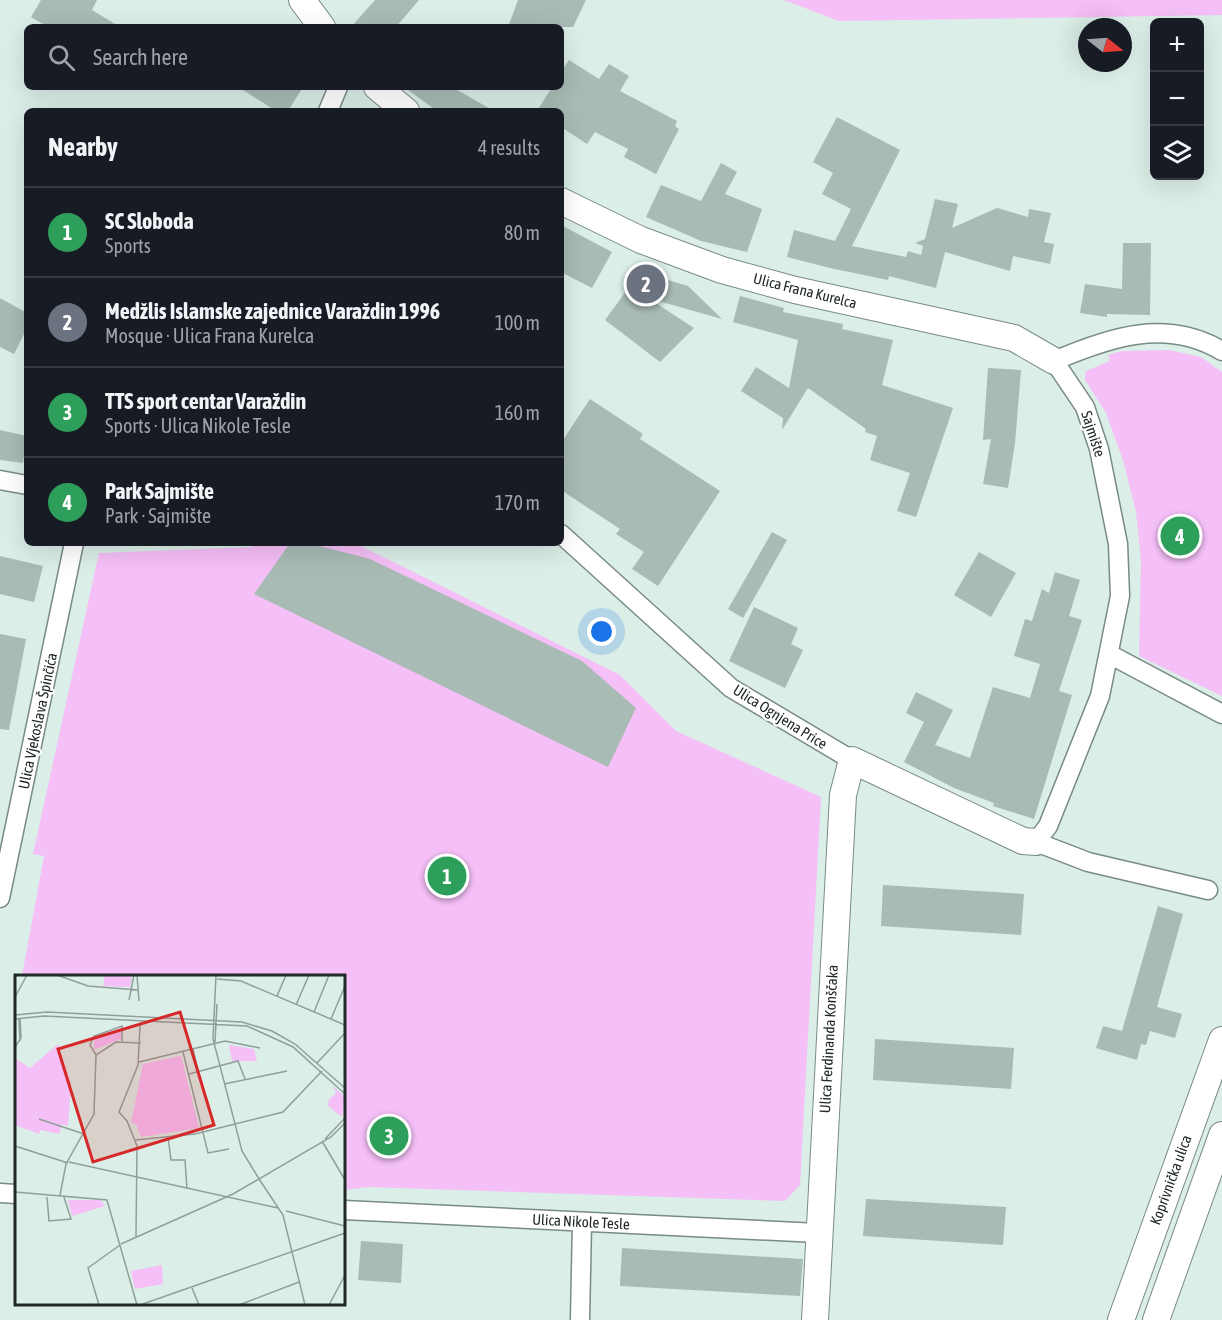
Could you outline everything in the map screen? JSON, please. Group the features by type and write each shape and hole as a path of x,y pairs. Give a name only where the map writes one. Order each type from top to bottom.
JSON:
{"street":[{"path":"302,0 320,24"},
{"path":"329,108 337,90"},
{"path":"381,90 402,108"},
{"name":"Ulica Frana Kurelca","path":"564,202 641,240 722,270 795,290 1014,338 1054,361"},
{"path":"1054,361 1107,341 1140,334 1170,333 1200,338 1222,351"},
{"name":"Sajmište","path":"1036,842 1048,826 1080,751 1100,696 1120,596 1118,544 1099,449 1085,407 1054,361"},
{"path":"0,480 24,484"},
{"name":"Ulica Ognjena Price","path":"564,537 731,688 852,760 1023,841 1036,842"},
{"name":"Ulica Vjekoslava Špinčića","path":"0,898 8,828 73,546"},
{"path":"1109,654 1222,714"},
{"name":"Ulica Ferdinanda Konščaka","path":"815,1320 843,795 852,760"},
{"path":"1036,842 1088,862 1208,890"},
{"name":"Koprivnička ulica","path":"1121,1320 1222,1040"},
{"path":"1156,1320 1222,1135"},
{"path":"0,1193 15,1194"},
{"name":"Ulica Nikole Tesle","path":"345,1210 818,1233"},
{"path":"580,1320 582,1222"}],"shaded area":[{"path":"784,0 1222,0 1222,15 839,21"},
{"path":"1169,350 1201,357 1222,372 1222,696 1139,656 1141,560 1136,512 1123,460 1106,413 1085,380 1086,371 1110,361 1108,355 1122,351"},
{"path":"361,546 620,675 676,731 821,797 800,1185 785,1201 368,1187 345,1190 345,975 22,975 44,856 33,854 99,553 252,547"}],"building":[{"path":"41,0 97,0 92,10 115,24 43,24 31,17"},
{"path":"375,0 419,0 399,24 354,24"},
{"path":"518,0 586,0 573,27 564,27 564,24 509,24"},
{"path":"569,60 599,79 609,64 629,76 620,91 677,121 675,126 679,129 656,174 624,157 628,149 595,132 587,144 564,129 564,108 539,108 550,90 564,90 564,68"},
{"path":"243,90 301,90 290,108 271,108"},
{"path":"408,90 457,90 489,108 433,108"},
{"path":"837,117 900,150 852,246 906,257 908,251 921,255 923,246 915,243 925,239 935,199 958,204 952,228 997,208 1028,217 1029,209 1051,213 1044,242 1054,244 1050,264 1013,256 1010,271 945,252 936,288 889,276 888,280 787,257 794,230 835,241 851,209 822,194 833,173 813,162"},
{"path":"721,163 737,172 725,194 762,209 747,252 701,241 646,217 661,185 701,201"},
{"path":"564,227 612,252 592,288 564,274"},
{"path":"1123,243 1151,243 1150,315 1107,314 1107,317 1080,313 1085,284 1122,289"},
{"path":"640,272 688,286 722,319 648,298 694,328 660,362 605,320"},
{"path":"740,296 784,308 783,312 843,324 842,329 893,340 882,385 953,408 916,517 897,511 910,473 870,460 877,436 865,432 866,429 808,388 782,430 783,418 741,391 756,367 789,388 798,340 733,322"},
{"path":"0,298 24,311 24,334 14,354 0,347"},
{"path":"988,368 1021,370 1015,443 1008,488 983,484 991,439 983,440"},
{"path":"590,399 643,434 640,439 720,491 658,586 632,569 644,552 616,534 620,529 564,492 564,438"},
{"path":"0,430 24,435 23,463 0,460"},
{"path":"772,532 787,540 743,618 728,609"},
{"path":"288,546 320,546 370,559 582,661 636,708 608,767 254,594"},
{"path":"979,552 1016,573 991,617 954,595"},
{"path":"0,556 43,566 34,602 0,594"},
{"path":"1055,572 1080,580 1069,616 1082,620 1059,691 1072,695 1034,819 993,806 994,803 954,788 904,762 924,722 906,713 916,692 953,710 935,745 970,758 993,687 1030,698 1040,664 1014,656 1025,619 1032,621 1042,589 1049,593"},
{"path":"754,607 798,628 791,644 803,650 785,688 729,661"},
{"path":"0,634 26,639 9,730 0,729"},
{"path":"883,885 1024,894 1021,935 881,926"},
{"path":"1158,906 1183,914 1157,1007 1182,1014 1175,1038 1150,1031 1146,1045 1141,1044 1137,1060 1096,1048 1103,1026 1122,1031"},
{"path":"875,1039 1014,1048 1011,1089 873,1080"},
{"path":"866,1199 1006,1207 1003,1245 863,1236"},
{"path":"361,1241 403,1244 401,1283 358,1280"},
{"path":"622,1248 803,1259 800,1296 620,1286"}],"place":[{"name":"Medžlis Islamske zajednice Varaždin 1996","path":"646,284"},
{"name":"Park Sajmište","path":"1180,536"},
{"name":"SC Sloboda","path":"447,876"},
{"name":"TTS sport centar Varaždin","path":"389,1136"}]}
